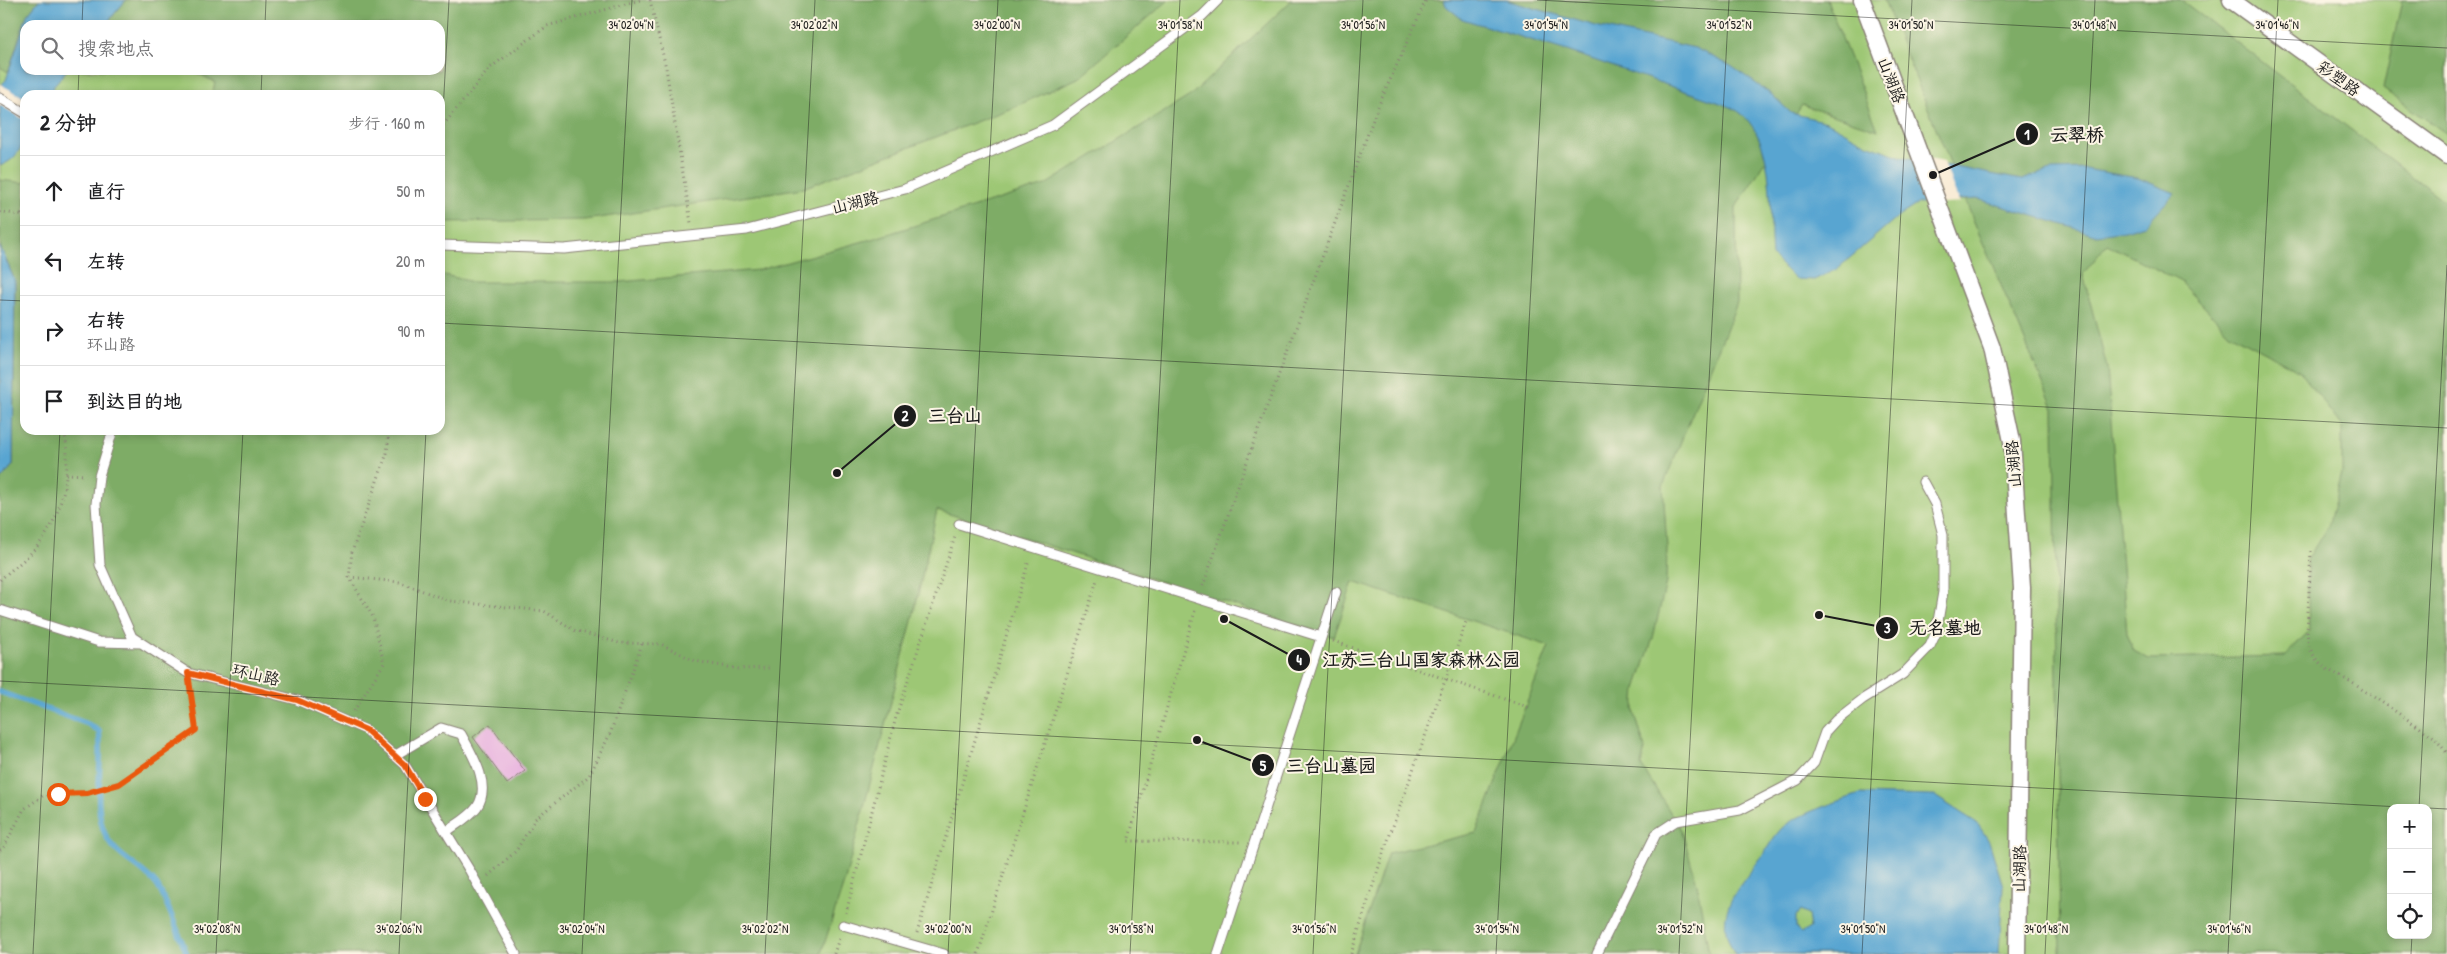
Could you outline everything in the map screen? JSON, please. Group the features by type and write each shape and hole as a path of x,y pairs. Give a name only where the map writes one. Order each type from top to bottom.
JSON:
{"street":[{"name":"山湖路","path":"1862,0 1992,348 2012,441 2022,588 2017,954"},
{"name":"彩塑路","path":"2231,0 2447,156"}],"lane":[{"name":"山湖路","path":"445,245 564,249 747,230 906,189 1053,124 1202,16 1218,0"},
{"path":"0,98 20,110"},
{"name":"环山路","path":"111,435 99,476 96,504 100,565 132,637 188,673 297,700 366,730 405,765 478,885 516,954"},
{"path":"1597,954 1656,834 1676,821 1740,810 1798,780 1814,763 1825,732 1836,720 1863,699 1903,674 1930,646 1936,633 1943,592 1943,535 1935,504 1923,482"},
{"path":"959,524 1321,637"},
{"path":"1218,954 1336,592"},
{"path":"0,610 99,642 142,643"},
{"path":"394,756 441,728 461,734 476,761 483,786 477,807 446,832"},
{"path":"843,925 944,954"}],"path":[{"path":"445,123 490,68 547,26 640,0"},
{"path":"650,0 666,68 693,236"},
{"path":"1254,842 1128,841 1199,599 1251,450 1377,109 1426,0"},
{"path":"0,213 20,215"},
{"path":"0,580 33,552 51,529 61,505 66,474 64,435"},
{"path":"347,722 384,663 373,617 349,578 352,552 387,453 389,435"},
{"path":"66,474 99,476"},
{"path":"834,954 896,717 959,524"},
{"path":"914,945 1033,547"},
{"path":"2312,552 2307,632 2309,647 2315,658 2325,668 2354,684 2434,737 2447,753"},
{"path":"978,954 1101,568"},
{"path":"349,578 399,582 450,601 544,611 574,630 619,643 661,644 695,661 739,669 770,668"},
{"path":"1351,954 1383,854 1466,622"},
{"path":"1321,637 1528,707"},
{"path":"478,885 516,851 535,819 589,776 610,734 643,644"},
{"path":"0,850 3,849 24,809 44,795 87,793 119,784 196,730 188,673"}],"green space":[{"path":"0,0 2447,0 2447,954 0,954"},
{"path":"0,0 39,0 25,20 20,20 20,36 8,72 0,67"},
{"path":"126,0 1169,0 1078,78 1012,108 803,188 585,220 445,222 445,90 213,90 215,82 201,75 445,75 445,20 109,20"},
{"path":"1292,0 1827,0 1878,130 1802,105 1736,207 1737,303 1663,486 1667,548 1666,582 1653,638 1636,689 1634,710 1645,749 1641,765 1682,831 1697,884 1709,954 1355,954 1388,853 1476,833 1549,646 1353,582 1334,637 937,510 913,617 845,880 821,954 0,954 0,480 13,465 15,281 0,246 0,180 20,182 20,435 445,435 445,275 473,282 619,282 759,270 875,238 1045,185 1190,96"},
{"path":"1884,0 2181,0 2447,203 2447,954 2060,954 2054,409 1977,229","holes":["2107,244 2181,282 2229,333 2300,371 2342,427 2342,472 2329,524 2307,560 2309,631 2285,656 2149,659 2134,651 2127,634 2107,368 2083,274"]},
{"path":"2402,0 2447,0 2447,134 2383,89"}],"water":[{"path":"39,0 126,0 109,20 25,20"},
{"path":"1444,0 1506,0 1596,26 1695,48 1731,66 1771,94 1791,113 1827,122 1867,144 1899,156 2022,180 2050,170 2085,169 2138,178 2175,193 2145,225 2125,231 2097,235 1978,199 1919,203 1895,219 1837,269 1814,280 1795,279 1772,256 1767,163 1762,145 1754,129 1741,113 1723,104 1567,51 1462,19 1446,6"},
{"path":"20,37 20,75 63,75 52,90 20,90 20,149 10,161 0,166 0,86 6,80"},
{"path":"0,246 15,281 13,465 0,480"},
{"path":"1860,794 1935,796 1977,823 1989,841 2003,886 1999,954 1735,954 1728,940 1726,927 1726,915 1730,903 1743,881 1776,835 1782,828 1798,818 1819,808","holes":["1800,911 1808,915 1810,928 1801,933 1796,928 1796,916"]}],"pier":[{"path":"0,84 20,95 20,117 0,105"},
{"path":"1912,156 1944,162 1959,203 1929,205"}],"building":[{"path":"490,724 525,771 507,784 473,737"}],"waterway":[{"path":"0,692 88,724 99,731 99,810 105,834 109,842 121,855 150,877 156,884 168,907 187,954"}],"place":[{"name":"云翠桥","path":"1933,175"},
{"name":"三台山","path":"837,473"},
{"name":"无名墓地","path":"1819,615"},
{"name":"江苏三台山国家森林公园","path":"1224,619"},
{"name":"三台山墓园","path":"1197,740"}],"route":[{"path":"58,794 87,793 119,784 196,730 188,673 297,700 366,730 405,765 425,799"}]}
